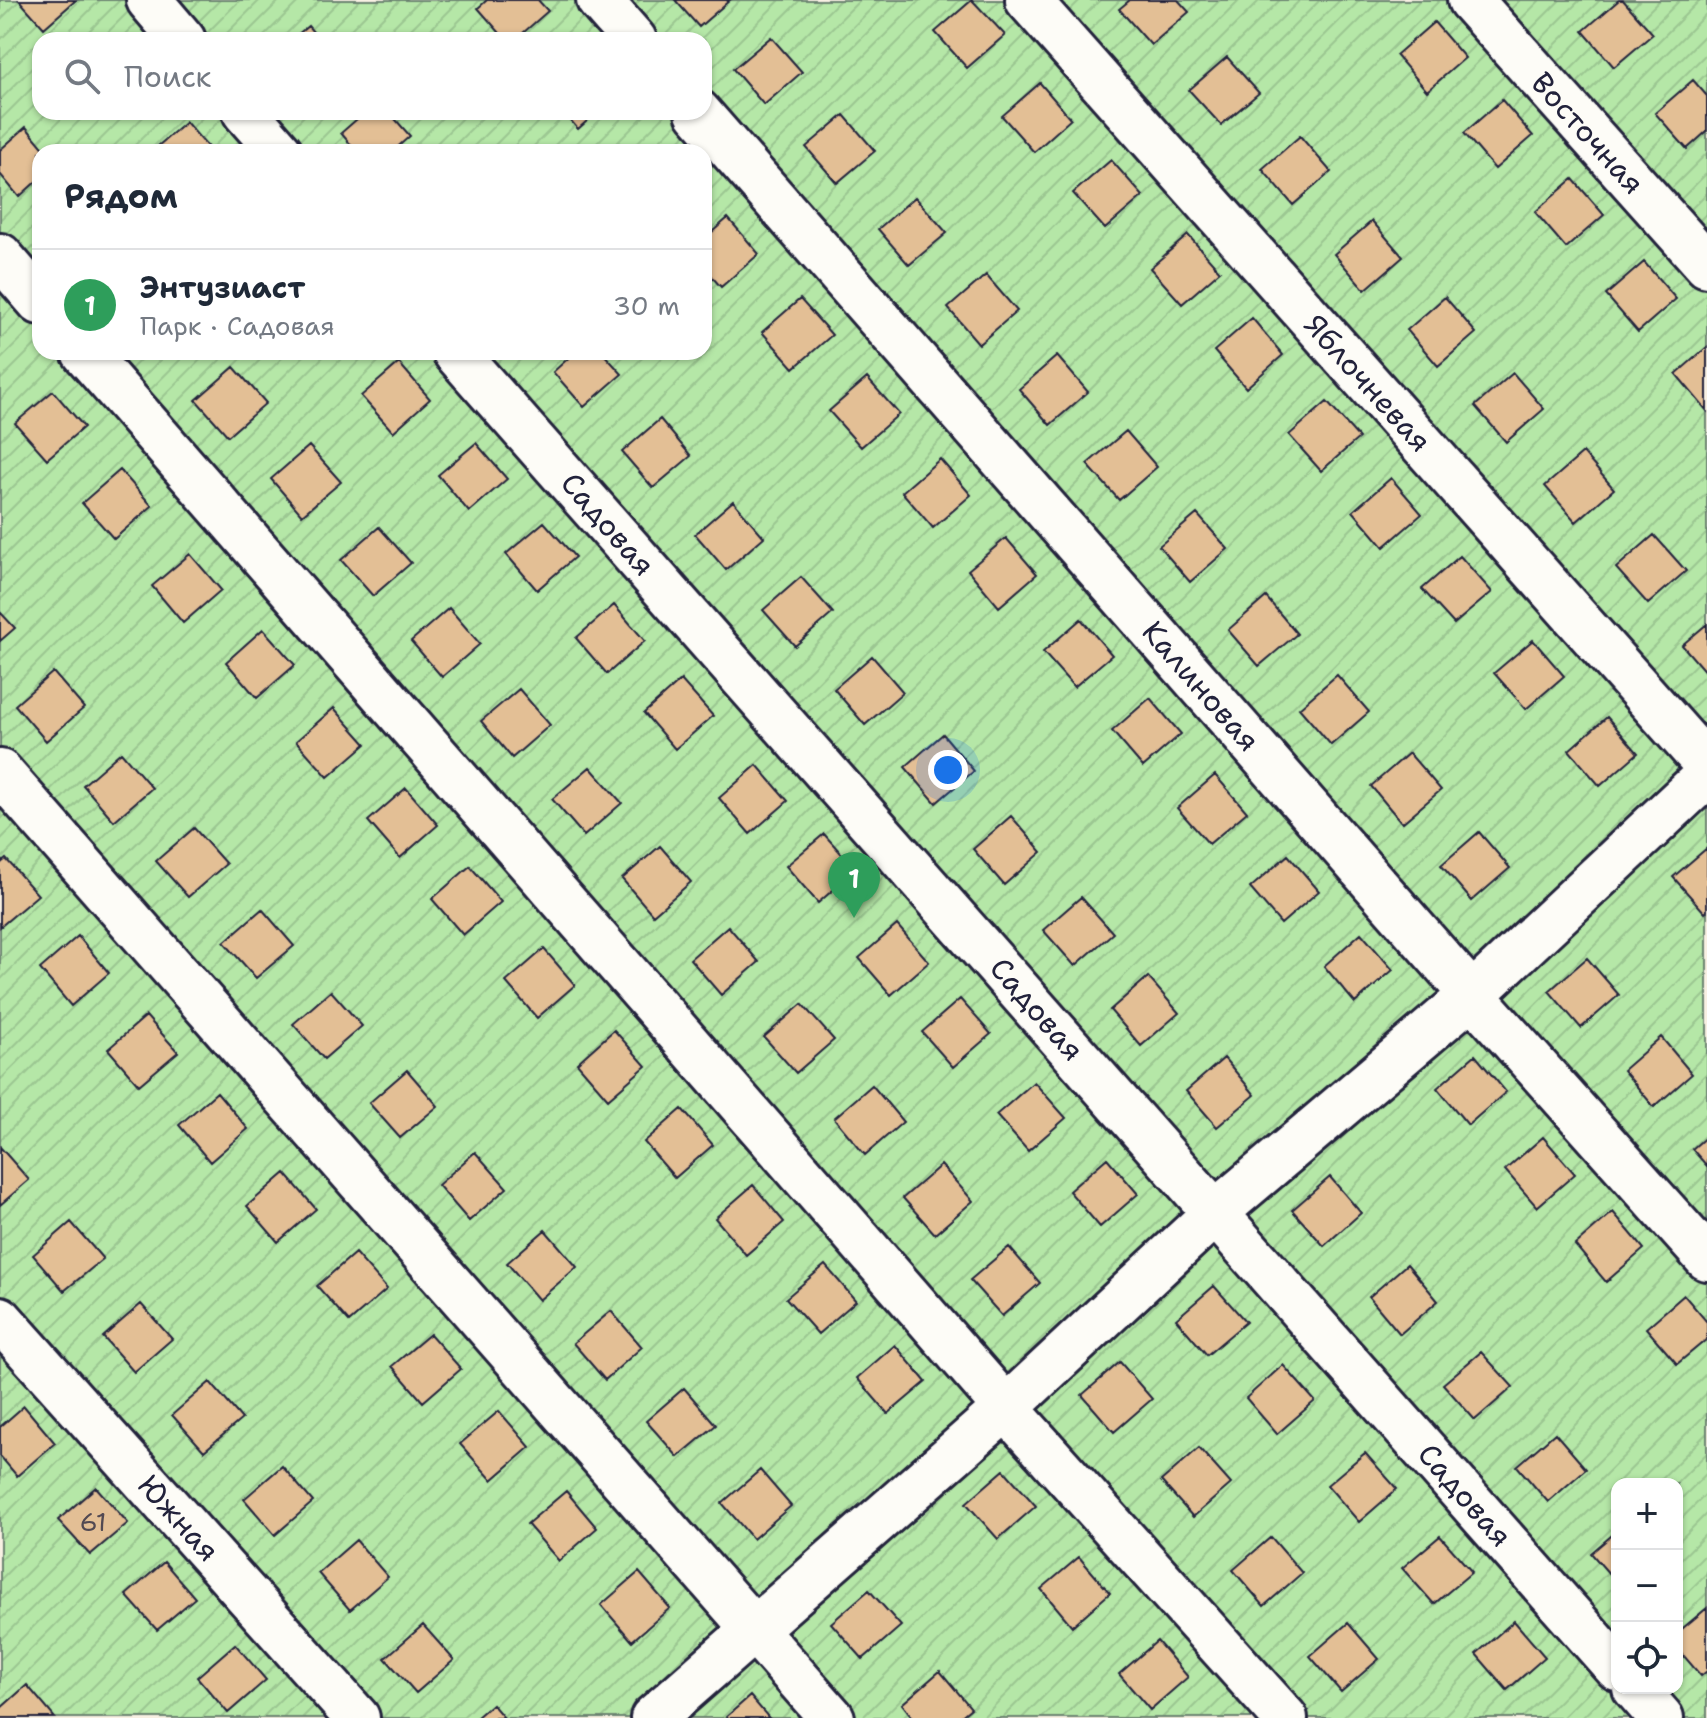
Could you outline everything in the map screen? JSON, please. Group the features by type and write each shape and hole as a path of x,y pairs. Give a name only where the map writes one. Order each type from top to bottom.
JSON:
{"street":[{"path":"149,0 176,32"},
{"path":"599,0 627,32"},
{"name":"Яблочневая","path":"1028,0 1707,765"},
{"name":"Восточная","path":"1470,0 1707,265"},
{"path":"252,120 273,144"},
{"name":"Калиновая","path":"705,120 1472,995 1707,1258"},
{"path":"0,256 32,293"},
{"path":"91,360 1006,1408 1285,1718"},
{"name":"Садовая","path":"462,360 1611,1661"},
{"path":"0,772 832,1718"},
{"path":"653,1718 1006,1408 1216,1212 1472,995 1707,775"},
{"name":"Южная","path":"0,1319 357,1718"},
{"path":"1640,1694 1661,1718"}],"green space":[{"path":"0,0 1707,0 1707,1718 0,1718"}],"building":[{"path":"19,0 76,0 44,28"},
{"path":"487,0 538,0 548,11 524,32 499,32 478,8"},
{"path":"675,0 730,0 699,27"},
{"path":"972,0 1005,35 967,68 935,32"},
{"path":"1130,0 1178,0 1189,12 1151,45 1119,9"},
{"path":"1619,0 1623,0 1653,34 1614,67 1583,31"},
{"path":"1434,22 1465,58 1427,91 1396,55"},
{"path":"771,37 802,72 764,105 733,69"},
{"path":"1227,57 1259,93 1221,125 1189,90"},
{"path":"1693,80 1707,96 1707,131 1687,149 1655,113"},
{"path":"1040,83 1071,119 1034,152 1002,116"},
{"path":"1502,100 1533,136 1495,169 1464,133"},
{"path":"844,115 875,151 837,183 806,147"},
{"path":"356,120 396,120 410,136 401,144 350,144 341,133"},
{"path":"570,120 588,120 578,129"},
{"path":"186,122 205,144 160,144"},
{"path":"26,127 40,144 32,144 32,185 19,197 0,174 0,150"},
{"path":"1300,136 1331,172 1293,205 1262,169"},
{"path":"1111,160 1143,196 1105,229 1073,193"},
{"path":"1573,179 1604,215 1566,248 1535,212"},
{"path":"915,197 947,233 909,265 878,229"},
{"path":"728,218 759,254 721,287 712,277 712,232"},
{"path":"1372,221 1403,257 1365,290 1334,254"},
{"path":"1188,235 1220,271 1182,304 1150,268"},
{"path":"1644,262 1676,299 1638,332 1606,295"},
{"path":"986,275 1017,311 979,344 948,308"},
{"path":"1445,297 1476,333 1438,366 1407,330"},
{"path":"800,299 832,335 794,368 762,332"},
{"path":"1252,318 1283,355 1246,388 1214,351"},
{"path":"1707,347 1707,411 1676,374"},
{"path":"1057,356 1088,392 1050,425 1019,389"},
{"path":"566,360 609,360 622,374 584,407 553,372"},
{"path":"399,363 430,399 393,432 361,396"},
{"path":"234,367 266,403 228,436 196,400"},
{"path":"1513,373 1544,409 1506,442 1475,406"},
{"path":"867,378 899,414 861,447 829,411"},
{"path":"53,391 84,427 47,459 15,423"},
{"path":"1327,402 1359,438 1321,471 1289,435"},
{"path":"660,419 691,456 653,488 622,452"},
{"path":"1126,431 1157,467 1119,500 1087,464"},
{"path":"476,443 507,479 469,512 438,475"},
{"path":"309,446 341,482 302,515 271,479"},
{"path":"1583,453 1614,489 1576,522 1545,486"},
{"path":"940,459 971,495 933,528 902,492"},
{"path":"120,470 152,506 114,539 82,503"},
{"path":"1391,478 1422,514 1384,547 1353,511"},
{"path":"733,501 764,537 726,570 695,534"},
{"path":"1197,514 1228,549 1190,582 1159,546"},
{"path":"544,522 575,557 537,590 506,554"},
{"path":"379,527 411,563 373,596 341,560"},
{"path":"1654,535 1686,571 1648,604 1616,568"},
{"path":"1006,538 1037,574 999,607 968,570"},
{"path":"190,554 221,590 183,623 152,586"},
{"path":"1460,556 1492,592 1454,624 1422,589"},
{"path":"801,577 833,613 795,646 763,610"},
{"path":"1266,597 1297,634 1259,666 1228,630"},
{"path":"614,605 645,641 607,674 576,638"},
{"path":"449,608 480,644 442,677 411,641"},
{"path":"0,612 15,628 0,641"},
{"path":"1081,619 1112,655 1074,687 1043,652"},
{"path":"1707,624 1707,674 1682,645"},
{"path":"263,629 295,665 257,698 226,662"},
{"path":"1533,640 1564,676 1526,709 1494,673"},
{"path":"872,656 903,692 865,725 834,689"},
{"path":"53,672 84,708 46,741 15,705"},
{"path":"1337,675 1369,712 1331,745 1299,708"},
{"path":"681,680 713,716 675,749 644,713"},
{"path":"519,689 550,725 512,758 481,721"},
{"path":"1150,698 1181,734 1143,767 1112,731"},
{"path":"334,708 366,744 328,777 296,741"},
{"path":"1607,717 1638,753 1600,786 1569,750"},
{"path":"943,734 974,771 936,803 905,767"},
{"path":"121,752 152,788 114,821 83,785"},
{"path":"1409,753 1441,790 1402,823 1371,786"},
{"path":"757,765 788,801 750,834 719,798"},
{"path":"590,767 622,803 584,836 552,799"},
{"path":"1215,775 1247,812 1209,844 1177,808"},
{"path":"406,788 438,825 400,858 368,821"},
{"path":"1011,816 1042,852 1004,885 973,849"},
{"path":"194,828 226,864 188,897 156,861"},
{"path":"1479,832 1510,868 1472,901 1441,865"},
{"path":"824,834 856,870 818,903 786,866"},
{"path":"660,846 691,882 653,915 622,879"},
{"path":"1707,848 1707,911 1705,913 1673,877"},
{"path":"1288,855 1319,891 1281,924 1250,888"},
{"path":"6,859 38,895 0,927 0,864"},
{"path":"470,866 501,902 463,935 432,899"},
{"path":"1081,897 1113,933 1075,966 1043,930"},
{"path":"262,909 294,946 256,978 224,942"},
{"path":"897,925 929,962 891,995 859,958"},
{"path":"728,926 759,962 721,995 690,959"},
{"path":"1361,933 1393,970 1355,1003 1324,966"},
{"path":"78,936 109,973 71,1006 40,969"},
{"path":"544,949 575,985 537,1018 506,982"},
{"path":"1587,958 1619,995 1581,1028 1549,991"},
{"path":"1148,977 1179,1013 1141,1046 1110,1010"},
{"path":"331,991 362,1026 324,1059 293,1024"},
{"path":"960,999 991,1034 953,1067 922,1032"},
{"path":"802,1004 834,1040 796,1073 764,1037"},
{"path":"146,1016 178,1052 139,1085 108,1049"},
{"path":"614,1030 646,1066 608,1099 577,1063"},
{"path":"1661,1037 1692,1074 1654,1107 1623,1070"},
{"path":"1475,1055 1506,1092 1468,1125 1437,1088"},
{"path":"1224,1058 1255,1095 1217,1127 1186,1091"},
{"path":"407,1070 438,1106 400,1138 369,1103"},
{"path":"1034,1082 1066,1118 1028,1151 996,1115"},
{"path":"872,1085 903,1122 865,1155 834,1118"},
{"path":"217,1092 248,1129 210,1162 179,1125"},
{"path":"682,1109 713,1145 675,1178 644,1142"},
{"path":"1707,1136 1707,1166 1692,1149"},
{"path":"1543,1137 1575,1174 1537,1207 1505,1170"},
{"path":"0,1147 29,1180 0,1205"},
{"path":"475,1152 507,1188 469,1221 438,1185"},
{"path":"1107,1158 1138,1194 1100,1227 1069,1191"},
{"path":"941,1165 973,1201 935,1234 903,1198"},
{"path":"285,1173 316,1209 278,1242 247,1206"},
{"path":"1330,1177 1361,1213 1324,1246 1292,1210"},
{"path":"753,1185 784,1222 746,1255 715,1218"},
{"path":"1613,1212 1644,1249 1606,1282 1575,1245"},
{"path":"71,1222 103,1259 64,1291 33,1255"},
{"path":"545,1230 577,1267 539,1300 507,1263"},
{"path":"1009,1247 1040,1283 1002,1316 970,1280"},
{"path":"355,1253 387,1289 349,1322 317,1286"},
{"path":"1407,1264 1438,1301 1400,1334 1369,1297"},
{"path":"825,1265 856,1301 818,1334 786,1298"},
{"path":"1214,1286 1246,1322 1207,1355 1176,1319"},
{"path":"1684,1295 1707,1322 1707,1339 1677,1364 1646,1328"},
{"path":"141,1304 172,1339 134,1372 103,1337"},
{"path":"611,1311 642,1347 605,1380 573,1343"},
{"path":"430,1334 461,1369 423,1402 392,1366"},
{"path":"895,1345 926,1382 888,1414 857,1378"},
{"path":"1481,1352 1513,1387 1475,1420 1443,1384"},
{"path":"1120,1362 1152,1399 1114,1432 1082,1395"},
{"path":"1283,1365 1315,1401 1277,1434 1246,1398"},
{"path":"210,1382 242,1419 204,1451 172,1415"},
{"path":"684,1388 716,1425 678,1457 646,1421"},
{"path":"24,1406 55,1443 17,1476 0,1456 0,1427"},
{"path":"499,1411 530,1447 492,1480 460,1444"},
{"path":"1555,1433 1586,1469 1548,1502 1517,1466"},
{"path":"1199,1448 1231,1484 1193,1517 1161,1481"},
{"path":"1365,1453 1397,1489 1359,1522 1327,1485"},
{"path":"282,1466 313,1502 275,1535 244,1499"},
{"path":"760,1470 791,1506 753,1539 722,1503"},
{"path":"1004,1470 1036,1506 998,1539 966,1503"},
{"path":"96,1487 128,1523 90,1555 58,1520"},
{"path":"566,1491 597,1528 559,1561 527,1524"},
{"path":"1440,1536 1472,1572 1434,1604 1402,1568"},
{"path":"1611,1536 1611,1576 1591,1553"},
{"path":"1271,1537 1302,1573 1264,1606 1233,1570"},
{"path":"356,1540 388,1577 350,1610 318,1573"},
{"path":"1079,1557 1110,1593 1072,1626 1041,1589"},
{"path":"164,1562 195,1598 157,1630 126,1595"},
{"path":"639,1572 670,1608 632,1641 601,1605"},
{"path":"869,1590 901,1626 863,1659 831,1623"},
{"path":"1707,1608 1707,1671 1701,1676 1683,1655 1683,1628"},
{"path":"1514,1621 1545,1657 1507,1690 1476,1654"},
{"path":"1348,1623 1379,1659 1341,1692 1310,1656"},
{"path":"423,1625 454,1660 416,1693 385,1658"},
{"path":"1157,1641 1188,1677 1150,1710 1119,1674"},
{"path":"235,1644 266,1680 228,1713 197,1677"},
{"path":"940,1671 971,1708 959,1718 913,1718 902,1704"},
{"path":"27,1685 55,1718 0,1718 0,1709"},
{"path":"750,1696 769,1718 725,1718"},
{"path":"492,1704 504,1718 476,1718"}],"place":[{"name":"Энтузиаст","path":"854,918"}]}
